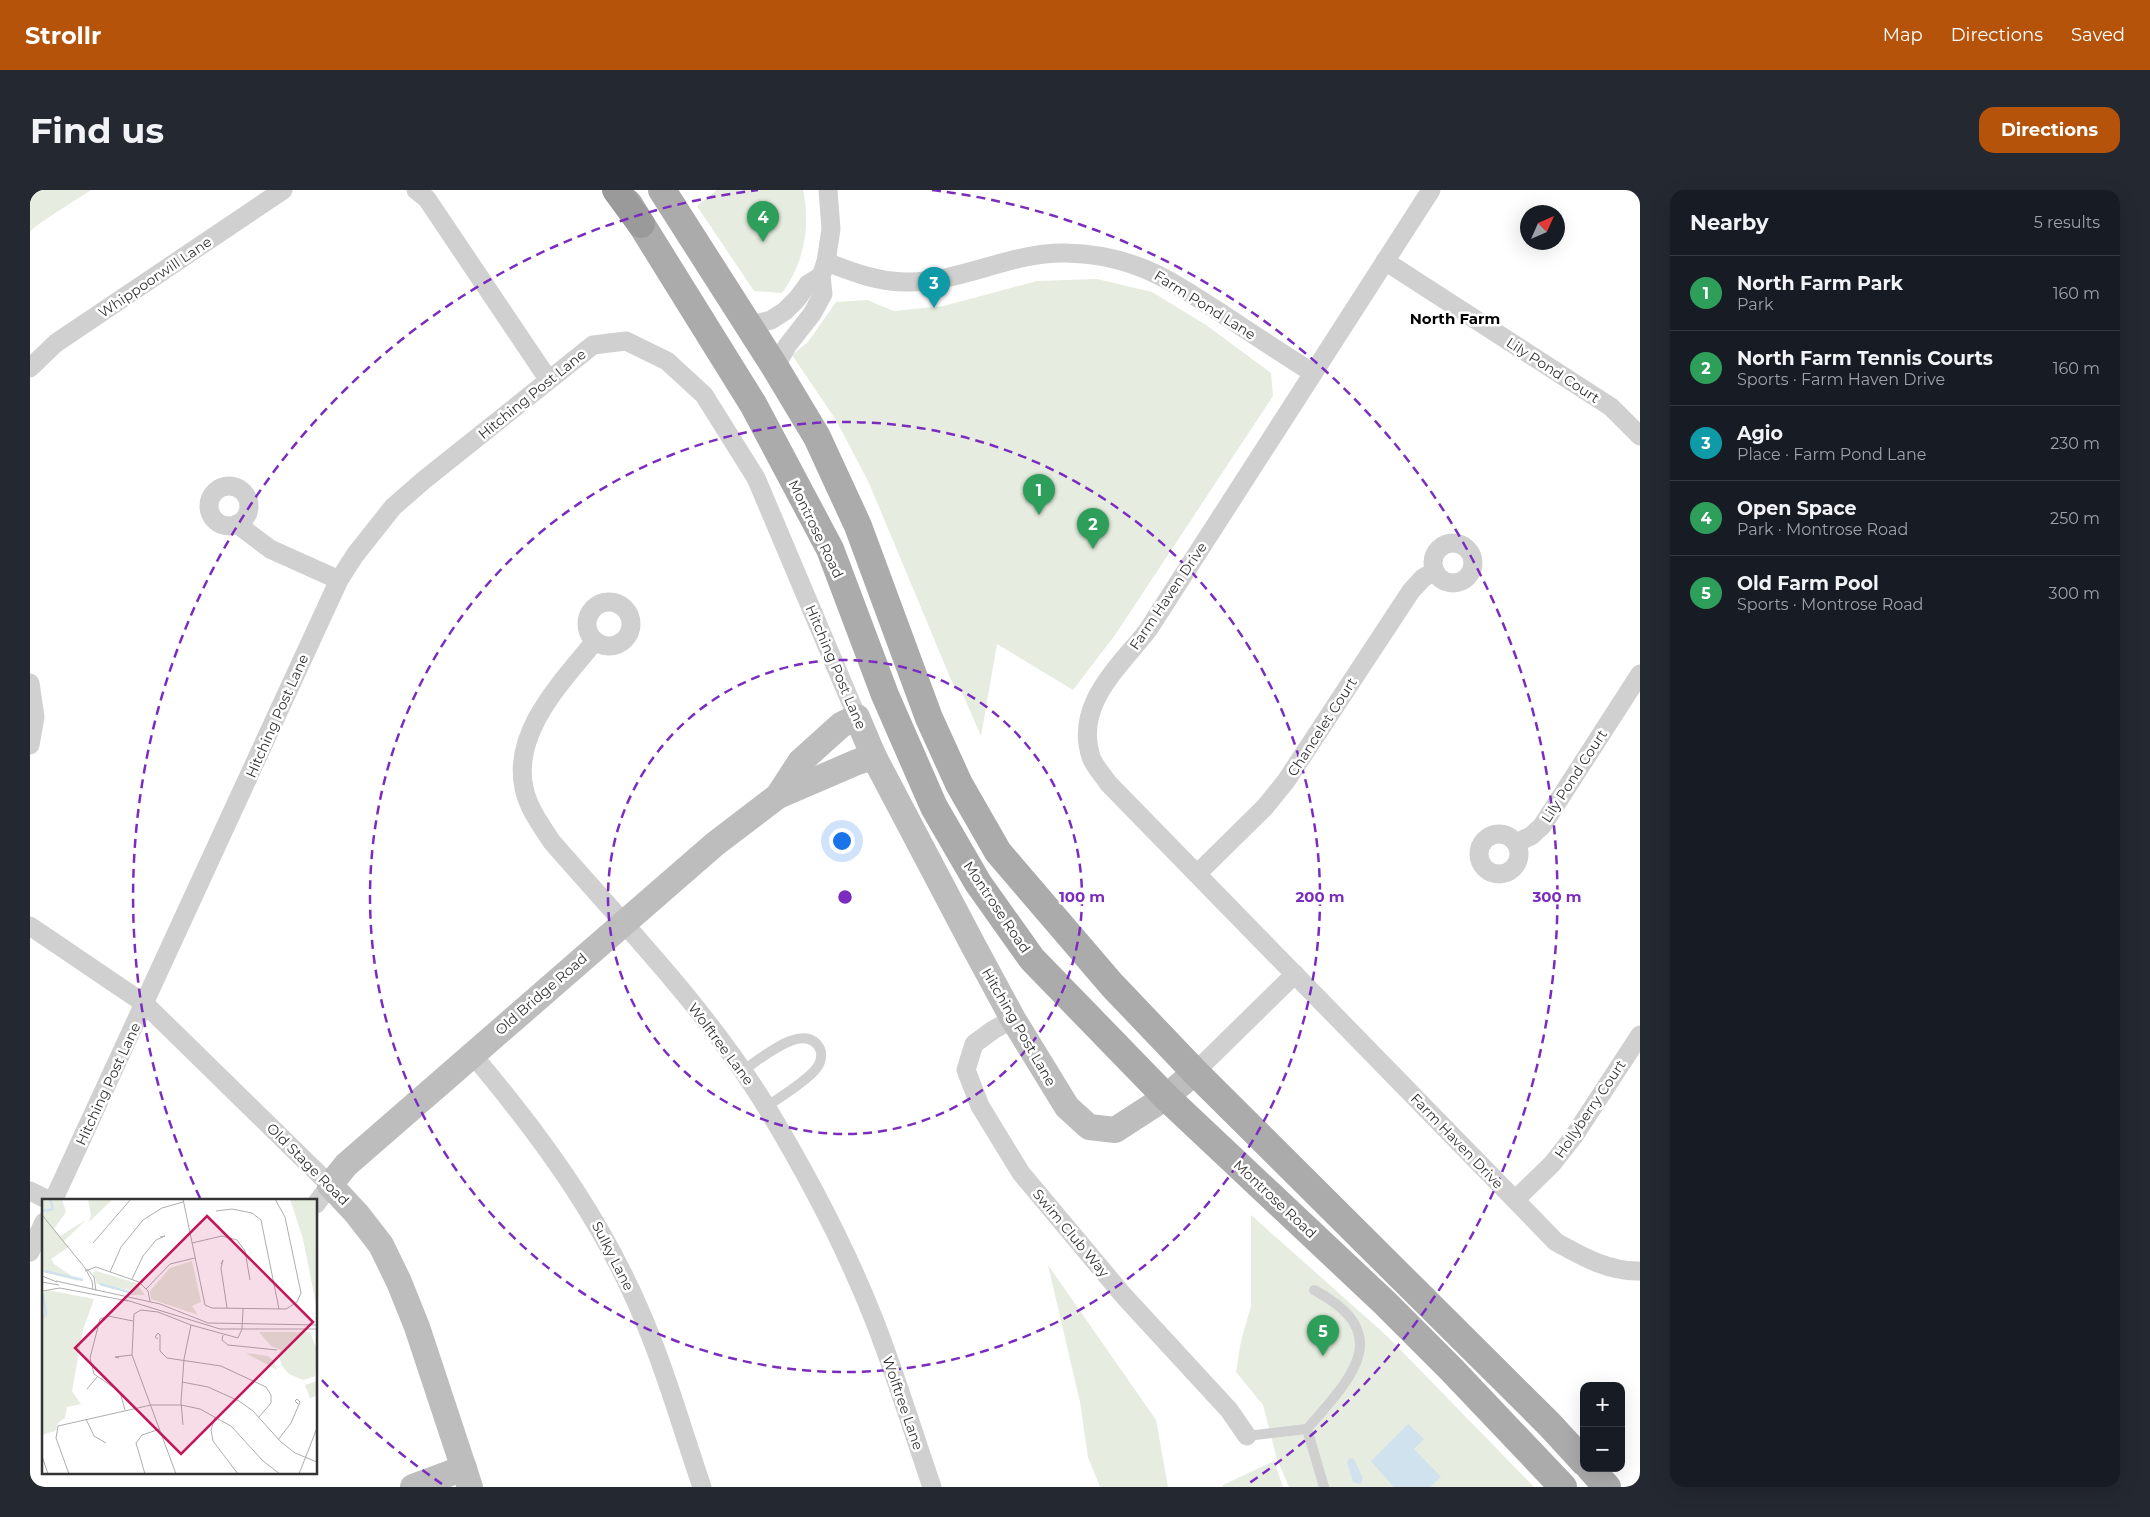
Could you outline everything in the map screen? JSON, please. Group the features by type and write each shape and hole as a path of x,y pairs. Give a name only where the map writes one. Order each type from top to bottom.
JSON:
{"highway":[{"path":"616,190 641,224"}],"main road":[{"name":"Montrose Road","path":"620,190 753,404 830,549 886,695 934,807 978,883 1032,959 1166,1097 1392,1310 1459,1377 1563,1487"},
{"path":"662,190 747,326 775,367 817,437 858,526 930,718 960,784 998,852 1112,985 1195,1072 1549,1424 1580,1458"},
{"path":"1594,1472 1607,1487"}],"street":[{"name":"Whippoorwill Lane","path":"30,368 56,344 283,190"},
{"path":"416,190 427,199 548,379"},
{"path":"775,367 823,294 823,269 831,229 828,190"},
{"name":"Farm Haven Drive","path":"1431,190 1148,630 1097,696 1087,722 1087,734 1092,758 1108,783 1556,1242 1592,1262 1629,1271 1640,1271"},
{"name":"Farm Pond Lane","path":"823,269 908,282 940,278 1034,255 1065,253 1123,260 1165,277 1313,373"},
{"name":"Lily Pond Court","path":"1385,261 1610,407 1640,436"},
{"path":"747,326 771,320 785,311 797,300 808,284 823,269"},
{"name":"Hitching Post Lane","path":"53,1199 145,1004 339,580 355,555 393,507 548,379 593,345 626,341 667,361 704,395 756,478 874,757 1013,1019 1067,1107 1088,1127 1114,1130 1166,1097 1195,1072"},
{"path":"237,524 270,549 339,580"},
{"name":"Chancelet Court","path":"1197,874 1265,807 1286,782 1411,590 1422,578 1435,571"},
{"name":"Wolftree Lane","path":"595,641 551,697 532,726 523,759 524,787 534,815 552,842 689,1001 742,1071 766,1108 813,1188 875,1322 932,1487"},
{"name":"Lily Pond Court","path":"1516,843 1531,836 1542,826 1640,674"},
{"path":"30,683 35,717 30,744"},
{"name":"Old Bridge Road","path":"778,796 800,762 841,725 857,717"},
{"name":"Old Bridge Road","path":"323,1195 346,1165 715,844 778,796 857,762 874,757"},
{"name":"Old Stage Road","path":"30,926 145,1004 323,1195 357,1214 381,1246 399,1282 417,1327 467,1478"},
{"path":"1195,1072 1295,974"},
{"name":"Swim Club Way","path":"1013,1019 993,1030 974,1044 966,1070 980,1106 1021,1173 1124,1295 1229,1410 1247,1436"},
{"name":"Hollyberry Court","path":"1514,1200 1552,1164 1574,1136 1640,1035"},
{"name":"Sulky Lane","path":"472,1054 546,1146 605,1238 652,1339 702,1487"},
{"path":"30,1191 48,1199"},
{"path":"30,1252 42,1226"},
{"path":"413,1487 467,1478"}],"lane":[{"path":"742,1071 792,1039 803,1037 814,1041 821,1051 821,1060 816,1070 766,1108"},
{"path":"1247,1436 1307,1429 1348,1380 1358,1359 1360,1332 1349,1314 1332,1299 1314,1290"},
{"path":"1307,1429 1324,1487"}],"shaded area":[{"path":"30,190 91,190 30,231"},
{"path":"717,190 803,190 806,217 804,244 796,269 782,293 754,291 697,206"},
{"path":"1097,279 1152,292 1206,325 1271,373 1273,396 1115,635 1073,690 997,644 981,736 961,690 955,689 869,483 836,420 792,355 808,342 836,302 867,300 894,311 944,306 1037,281"},
{"path":"1251,1215 1387,1336 1534,1487 1289,1487 1277,1459 1263,1405 1236,1372 1241,1341 1251,1306"},
{"path":"1048,1265 1156,1420 1168,1487 1100,1487 1088,1457 1080,1402"},
{"path":"1274,1461 1283,1487 1222,1487 1223,1485"}],"water":[{"path":"1408,1424 1424,1439 1414,1449 1441,1477 1430,1487 1394,1487 1371,1461"},
{"path":"1349,1458 1354,1459 1363,1478 1360,1484 1353,1482 1347,1463"}],"place":[{"name":"Open Space","path":"763,242"},
{"name":"Agio","path":"934,308"},
{"name":"North Farm Park","path":"1039,515"},
{"name":"North Farm Tennis Courts","path":"1093,549"},
{"name":"Old Farm Pool","path":"1323,1356"}],"district":[{"name":"North Farm","path":"1455,318"}]}
